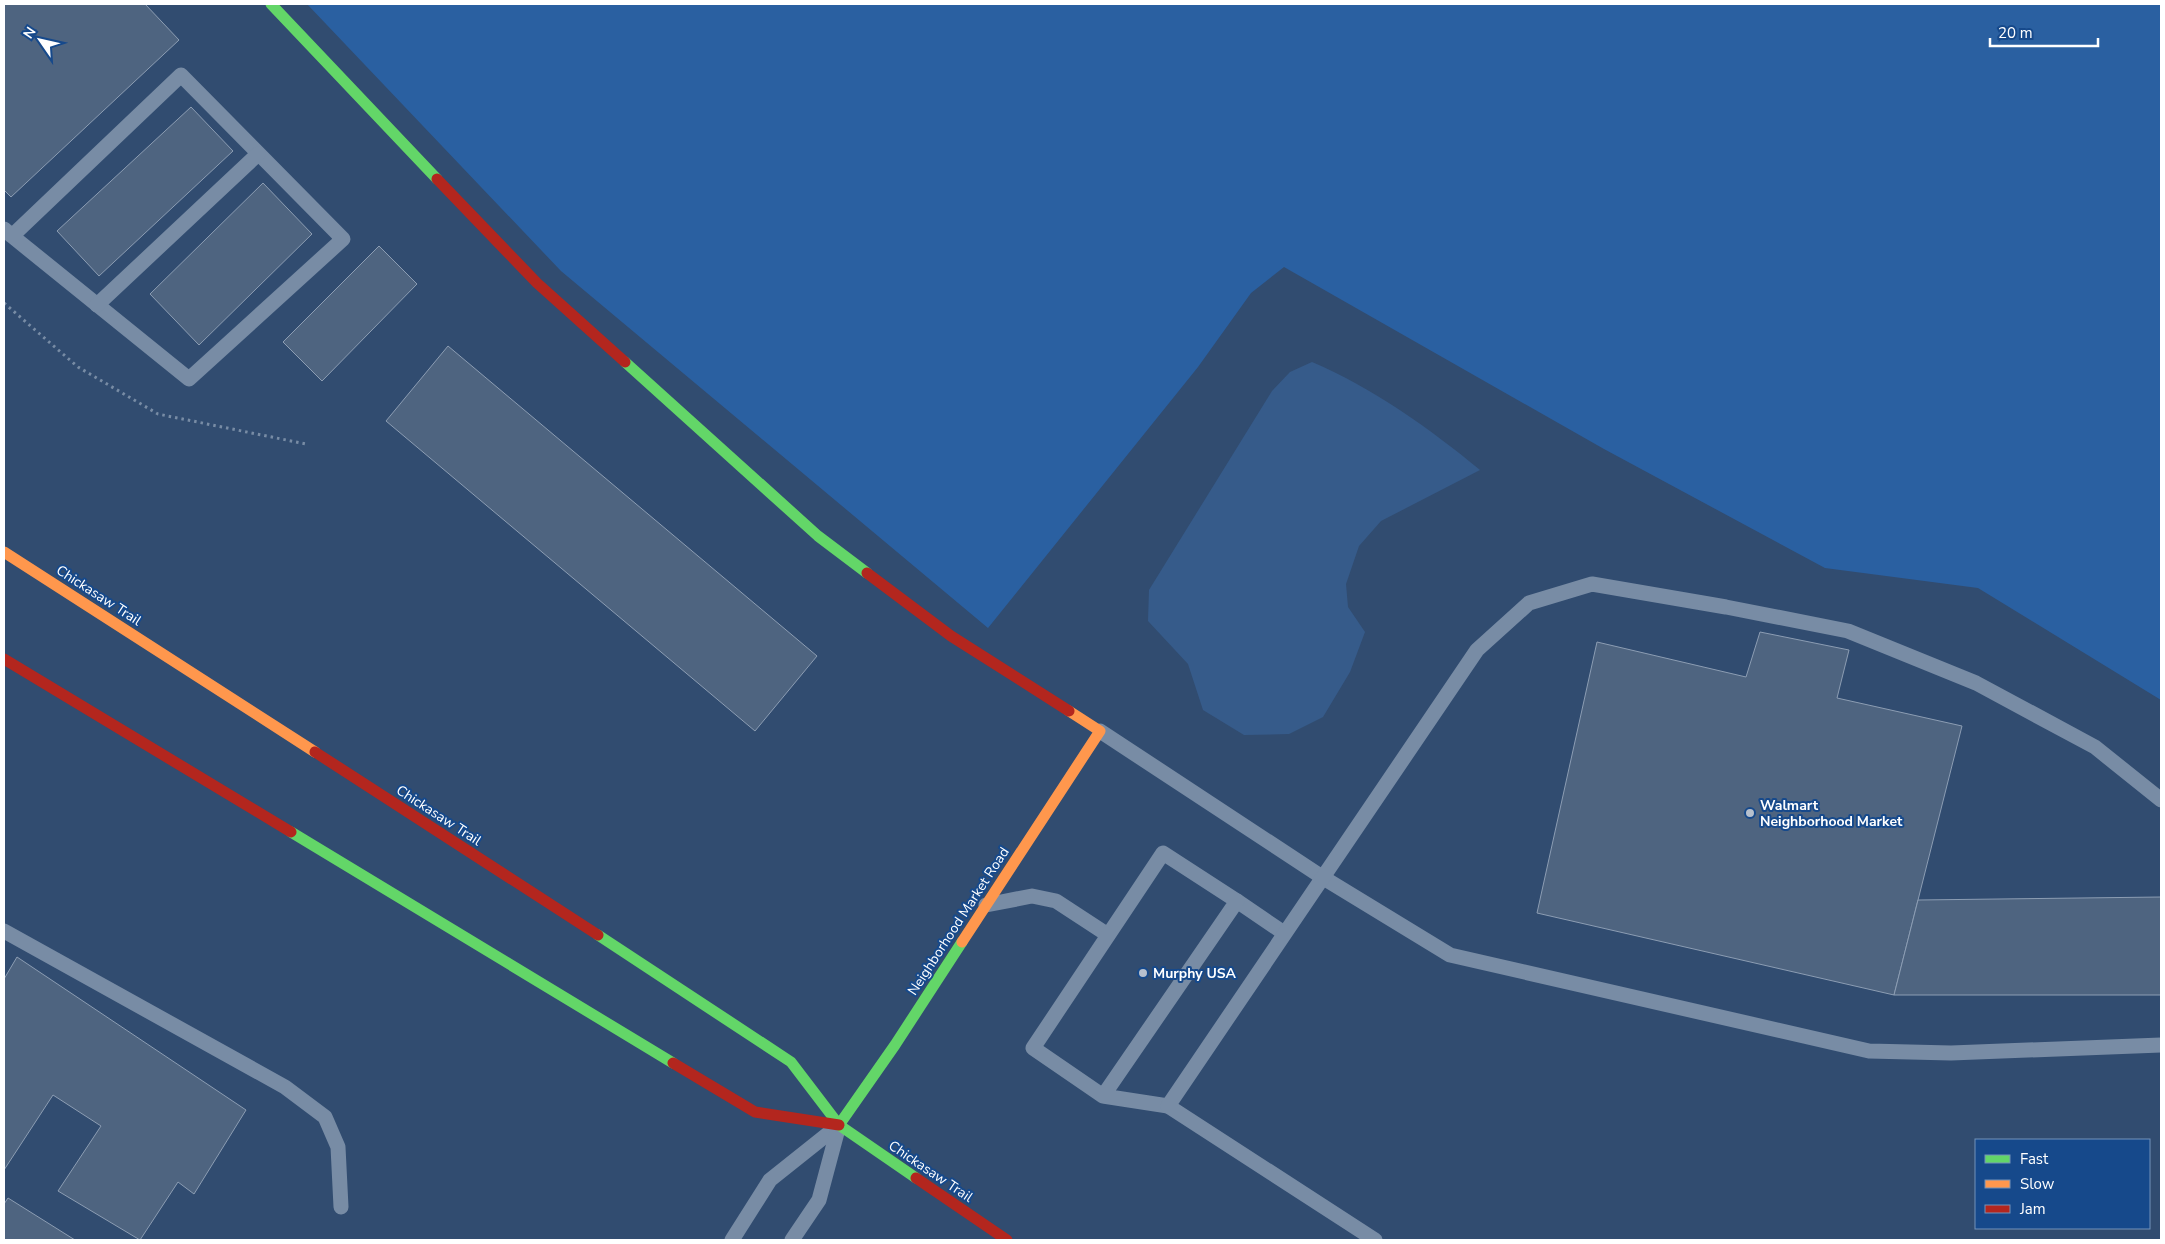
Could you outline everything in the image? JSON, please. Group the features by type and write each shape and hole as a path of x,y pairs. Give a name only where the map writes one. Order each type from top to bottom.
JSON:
{"street":[{"path":"271,4 537,283 818,536 951,636 1100,731"},
{"name":"Chickasaw Trail","path":"4,552 791,1062 839,1125 1007,1240"},
{"name":"Chickasaw Trail","path":"4,659 755,1112 839,1125"},
{"name":"Neighborhood Market Road","path":"839,1125 1100,731"}],"lane":[{"path":"181,75 258,154 343,239 189,379 8,232 181,75"},
{"path":"97,304 258,154"},
{"path":"1168,1106 1478,650 1529,603 1592,584 1726,607 1848,631 1984,688 2094,748 2161,800"},
{"path":"1100,731 1322,878 1450,955 1869,1051 1951,1053 2161,1045"},
{"path":"1284,933 1163,853 1033,1048 1103,1096 1168,1106 1375,1240"},
{"path":"986,905 1032,896 1056,901 1108,935"},
{"path":"1103,1096 1237,901"},
{"path":"4,931 286,1087 325,1117 338,1147 341,1207"},
{"path":"732,1240 770,1180 839,1125"},
{"path":"792,1240 819,1200 839,1125"}],"path":[{"path":"4,303 78,367 158,414 306,444"}],"shaded area":[{"path":"307,4 2161,4 2161,700 1978,588 1825,568 1604,449 1284,267 1251,293 1198,367 988,628 561,271"},
{"path":"1312,362 1356,383 1400,410 1480,470 1381,521 1359,546 1346,584 1348,607 1365,632 1350,672 1323,717 1289,734 1244,735 1203,710 1188,664 1148,621 1149,590 1272,391 1290,372"}],"building":[{"path":"4,4 145,4 179,40 11,197 4,190"},
{"path":"191,107 233,151 99,276 57,231"},
{"path":"263,183 312,234 199,345 150,294"},
{"path":"379,246 417,284 322,381 283,342"},
{"path":"448,346 817,656 755,731 386,421"},
{"name":"Walmart Neighborhood Market","path":"1760,632 1849,650 1837,698 1962,726 1894,995 1537,913 1597,642 1746,677"},
{"path":"2161,897 2161,995 1894,995 1918,900"},
{"path":"17,957 246,1110 194,1194 178,1182 140,1240 58,1191 101,1126 53,1095 4,1170 4,979"},
{"path":"8,1198 75,1240 4,1240 4,1204"}],"traffic: fast":[{"path":"271,4 437,179"},
{"path":"625,362 818,536 867,573"},
{"path":"291,832 673,1063"},
{"path":"598,935 791,1062 839,1125 916,1178"},
{"path":"839,1125 895,1045 962,942"}],"traffic: slow":[{"path":"4,552 315,752"},
{"path":"962,942 1100,731 1069,711"}],"traffic: jam":[{"path":"437,179 537,283 625,362"},
{"path":"867,573 951,636 1069,711"},
{"path":"4,659 291,832"},
{"path":"315,752 598,935"},
{"path":"673,1063 755,1112 839,1125"},
{"path":"916,1178 1007,1240"}],"place":[{"name":"Walmart Neighborhood Market","path":"1750,813"},
{"name":"Murphy USA","path":"1143,973"}]}
